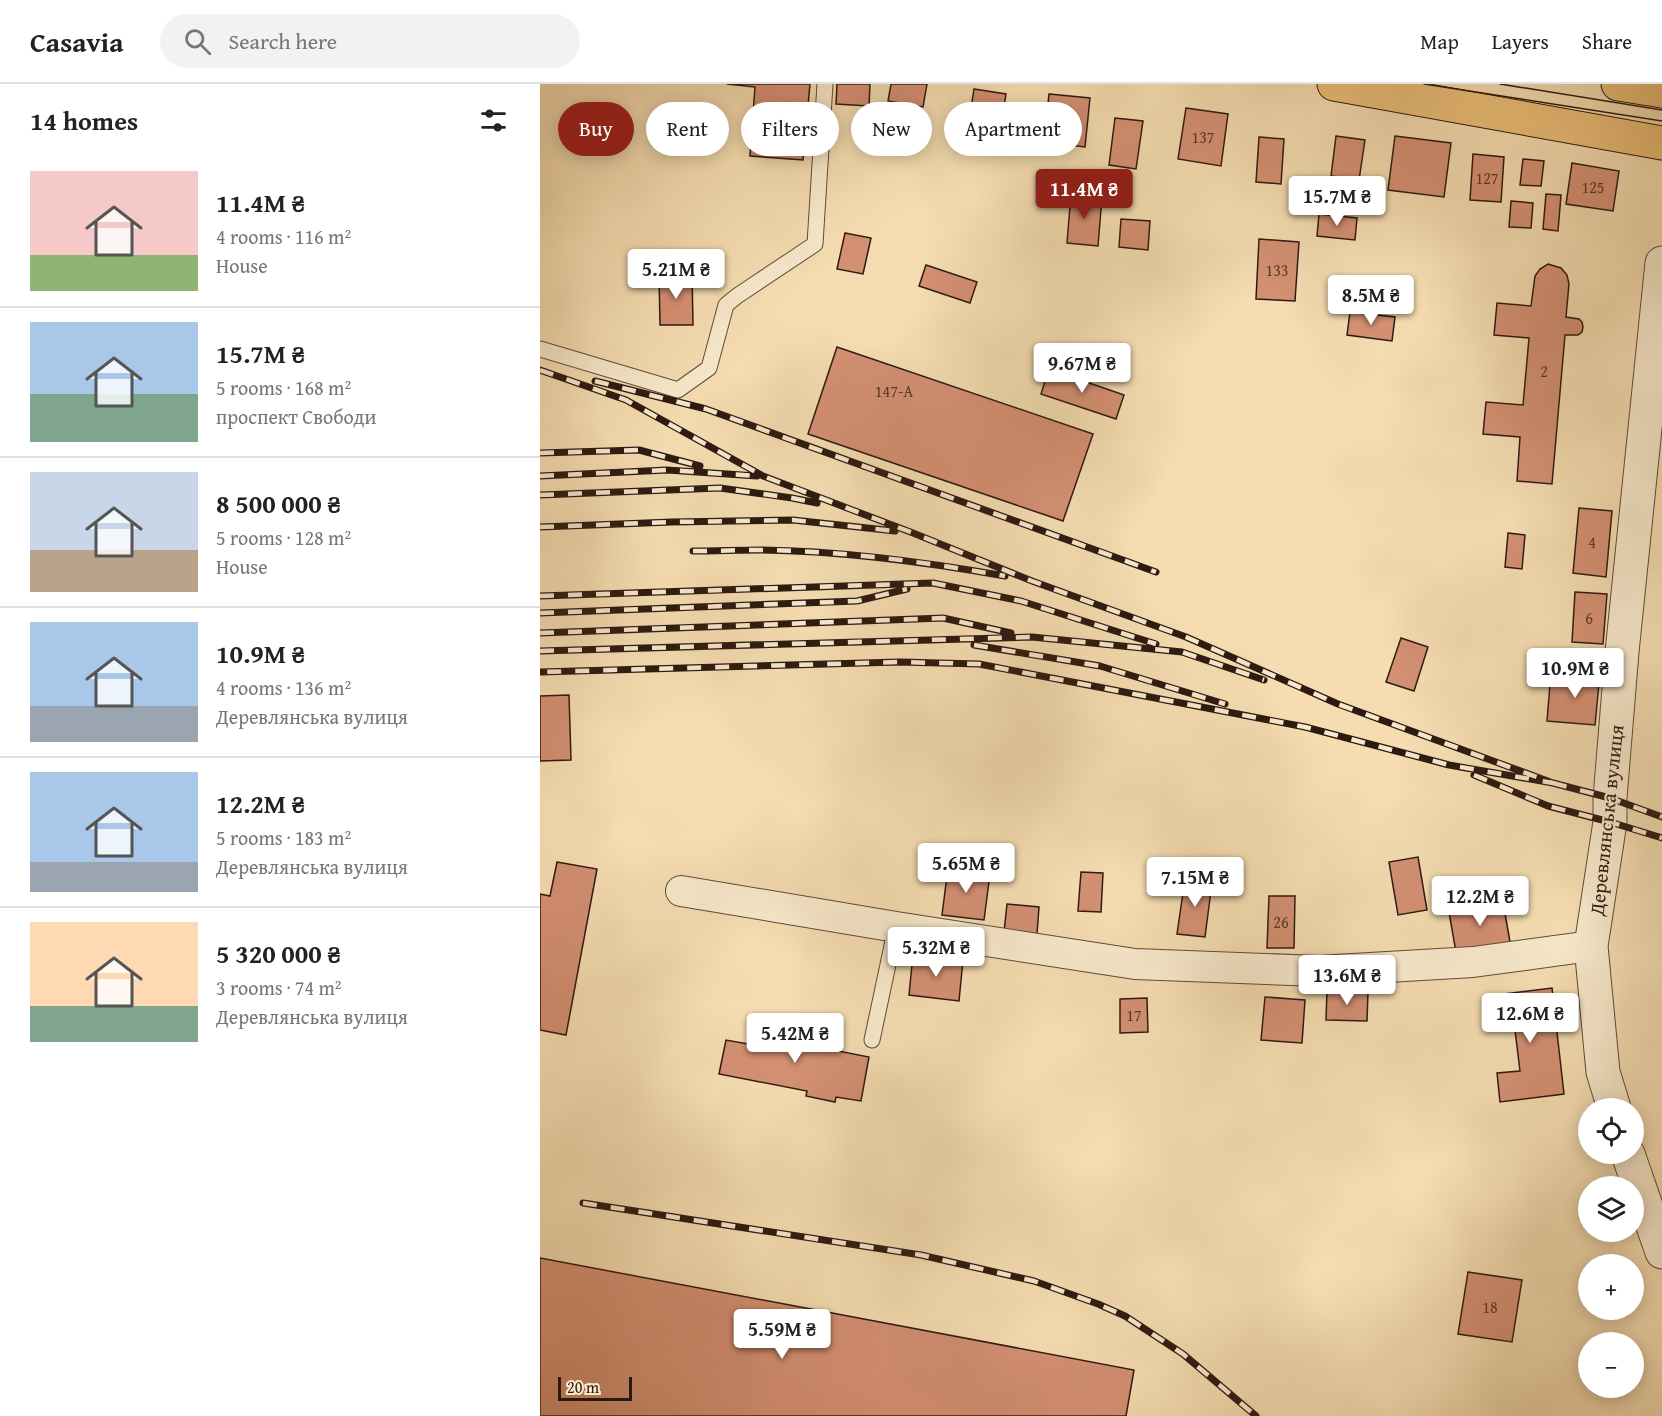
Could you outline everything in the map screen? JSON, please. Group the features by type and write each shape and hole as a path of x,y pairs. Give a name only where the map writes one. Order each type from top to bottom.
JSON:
{"highway":[{"path":"1618,84 1662,91"},
{"path":"1348,85 1662,143"}],"street":[{"name":"Деревлянська вулиця","path":"1611,1098 1603,1072 1591,946 1610,822 1621,663 1662,263"},
{"path":"681,891 1135,964 1319,971 1473,962 1591,946"},
{"path":"1631,1164 1662,1252"}],"lane":[{"path":"540,349 678,390 708,368 726,305 815,244 825,84"},
{"path":"872,1040 896,927"}],"building":[{"path":"727,84 810,84 808,102 754,102 755,87"},
{"path":"837,84 870,84 869,102 851,102 851,105 836,102"},
{"path":"891,84 927,84 924,102 888,101"},
{"path":"974,89 1006,94 1005,102 972,102"},
{"path":"1049,94 1090,98 1085,147 1082,147 1082,102 1048,102"},
{"path":"1186,108 1228,114 1221,166 1178,159"},
{"path":"1115,118 1143,121 1136,169 1109,165"},
{"path":"1336,136 1365,140 1359,180 1331,176"},
{"path":"1395,136 1451,143 1444,197 1388,190"},
{"path":"1259,137 1284,139 1281,184 1256,182"},
{"path":"1473,154 1504,157 1501,202 1470,200"},
{"path":"750,156 803,156 803,160"},
{"path":"1523,159 1544,161 1541,186 1520,185"},
{"path":"1572,163 1619,171 1613,211 1566,204"},
{"path":"1071,194 1102,197 1098,246 1067,243"},
{"path":"1546,194 1561,195 1558,231 1543,229"},
{"path":"1511,201 1533,203 1531,228 1509,227"},
{"path":"1319,214 1357,218 1355,240 1317,236"},
{"path":"1121,219 1150,221 1148,250 1119,247"},
{"path":"845,233 871,238 863,274 837,269"},
{"path":"1259,239 1299,242 1295,301 1256,299"},
{"path":"1548,264 1561,268 1567,275 1569,284 1566,317 1579,319 1583,327 1582,332 1578,335 1565,335 1552,484 1517,481 1520,437 1483,434 1486,402 1523,405 1529,338 1494,335 1497,303 1531,306 1535,276"},
{"path":"926,265 977,282 970,303 919,286"},
{"path":"659,274 692,274 693,325 660,325"},
{"path":"1350,312 1395,317 1392,341 1347,335"},
{"path":"837,347 1093,434 1063,521 808,434"},
{"path":"1049,369 1124,395 1116,419 1041,394"},
{"path":"1579,508 1612,511 1606,577 1573,573"},
{"path":"1508,533 1525,535 1522,569 1505,567"},
{"path":"1575,592 1607,594 1603,644 1572,642"},
{"path":"1401,638 1428,647 1414,691 1386,682"},
{"path":"1566,670 1600,673 1595,725 1547,721 1550,684 1565,686"},
{"path":"569,695 571,760 540,761 540,696"},
{"path":"1418,857 1427,910 1398,915 1389,862"},
{"path":"557,862 597,869 566,1035 540,1030 540,894 550,896"},
{"path":"948,868 990,874 984,920 942,915"},
{"path":"1081,872 1103,873 1101,912 1078,911"},
{"path":"1185,879 1212,883 1205,937 1177,934"},
{"path":"1269,896 1295,896 1294,948 1267,948"},
{"path":"1503,902 1510,942 1456,952 1449,912"},
{"path":"1007,904 1039,907 1037,934 1004,932"},
{"path":"913,954 963,960 959,1001 909,995"},
{"path":"1552,988 1564,1094 1500,1102 1497,1073 1520,1071 1514,1022 1491,1025 1488,996"},
{"path":"1327,991 1368,992 1367,1021 1326,1020"},
{"path":"1265,997 1305,1000 1302,1043 1261,1040"},
{"path":"1147,998 1148,1032 1120,1033 1120,999"},
{"path":"752,1023 815,1035 813,1046 869,1057 861,1101 836,1097 835,1102 806,1096 807,1091 719,1074 726,1040 748,1044"},
{"path":"540,1258 1134,1370 1126,1416 540,1416"},
{"path":"1468,1272 1522,1280 1512,1342 1458,1334"}],"tram line":[{"path":"1424,84 1662,121"},
{"path":"1500,84 1662,110"}],"railway":[{"path":"540,370 626,400 763,476 1032,581 1186,637 1338,704 1553,783 1449,765 1305,727 979,664 900,662 540,672"},
{"path":"595,381 706,409 1156,572"},
{"path":"540,453 639,450 700,466"},
{"path":"540,476 667,470 757,476"},
{"path":"540,495 720,488 817,503"},
{"path":"540,527 793,520 895,531"},
{"path":"693,551 762,550 854,555 1005,576"},
{"path":"540,596 933,583 1021,601 1156,644"},
{"path":"540,613 857,601 907,589"},
{"path":"540,633 943,618 1011,633"},
{"path":"540,651 1032,637 1182,652 1264,680"},
{"path":"974,645 1100,666 1225,704"},
{"path":"1474,775 1548,806 1662,838"},
{"path":"1553,783 1610,798 1662,817"},
{"path":"583,1203 921,1255 1034,1281 1125,1316 1183,1354 1256,1416"}]}
